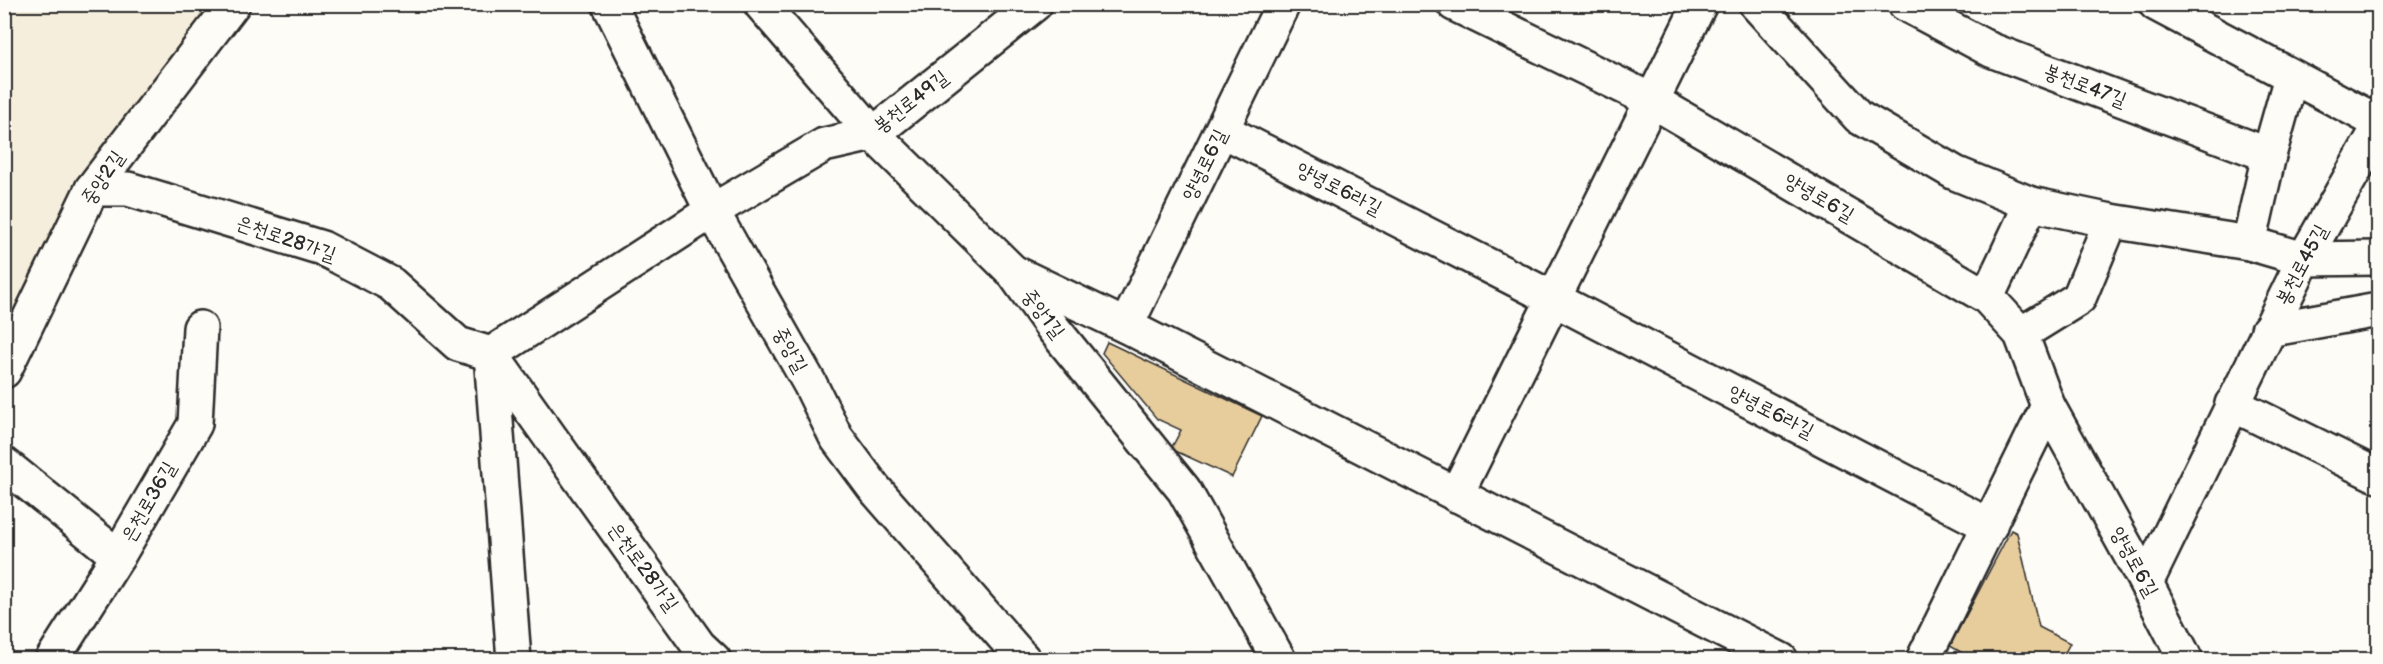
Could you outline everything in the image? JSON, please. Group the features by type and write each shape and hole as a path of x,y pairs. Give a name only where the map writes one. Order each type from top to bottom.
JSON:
{"street":[{"name":"중앙2길","path":"4,371 92,189 232,4"},
{"name":"중앙길","path":"609,4 712,211 810,384 836,437 874,488 1024,660"},
{"name":"중앙1길","path":"760,4 873,134 1012,272 1053,328 1184,490 1279,660"},
{"name":"봉천로49길","path":"712,211 824,145 873,134 1035,4"},
{"name":"양녕로6길","path":"1126,326 1283,4"},
{"name":"양녕로6길","path":"1454,4 1651,100 1988,297 2021,334 2048,406 2186,660"},
{"path":"1456,495 1700,4"},
{"path":"1756,4 1859,117 1954,173 2031,204 2111,221 2249,243 2304,259 2379,258"},
{"name":"봉천로47길","path":"1905,4 1991,51 2269,155"},
{"path":"2156,4 2379,122"},
{"path":"2249,243 2269,155 2291,77"},
{"name":"봉천로45길","path":"2146,583 2304,259 2379,129"},
{"name":"양녕로6라길","path":"1222,130 1552,298 1990,526"},
{"name":"은천로28가길","path":"92,189 128,189 322,248 391,284 458,344 491,354 699,646 714,660"},
{"path":"1988,297 2031,204"},
{"path":"514,660 491,354 712,211"},
{"path":"2021,334 2079,298 2111,221"},
{"path":"1012,272 1126,326 1781,660"},
{"path":"2268,330 2379,310"},
{"name":"은천로36길","path":"52,660 118,556 195,424 200,328"},
{"path":"2232,404 2379,476"},
{"path":"1923,660 2048,406"},
{"path":"4,464 118,556"}],"shaded area":[{"path":"5,5 233,5 92,189 5,371"}],"building":[{"path":"1107,342 1262,416 1232,477 1171,449 1181,430 1157,419 1102,353"},
{"path":"2011,530 2017,533 2039,627 2070,643 2061,660 1975,660 1950,646"}]}
